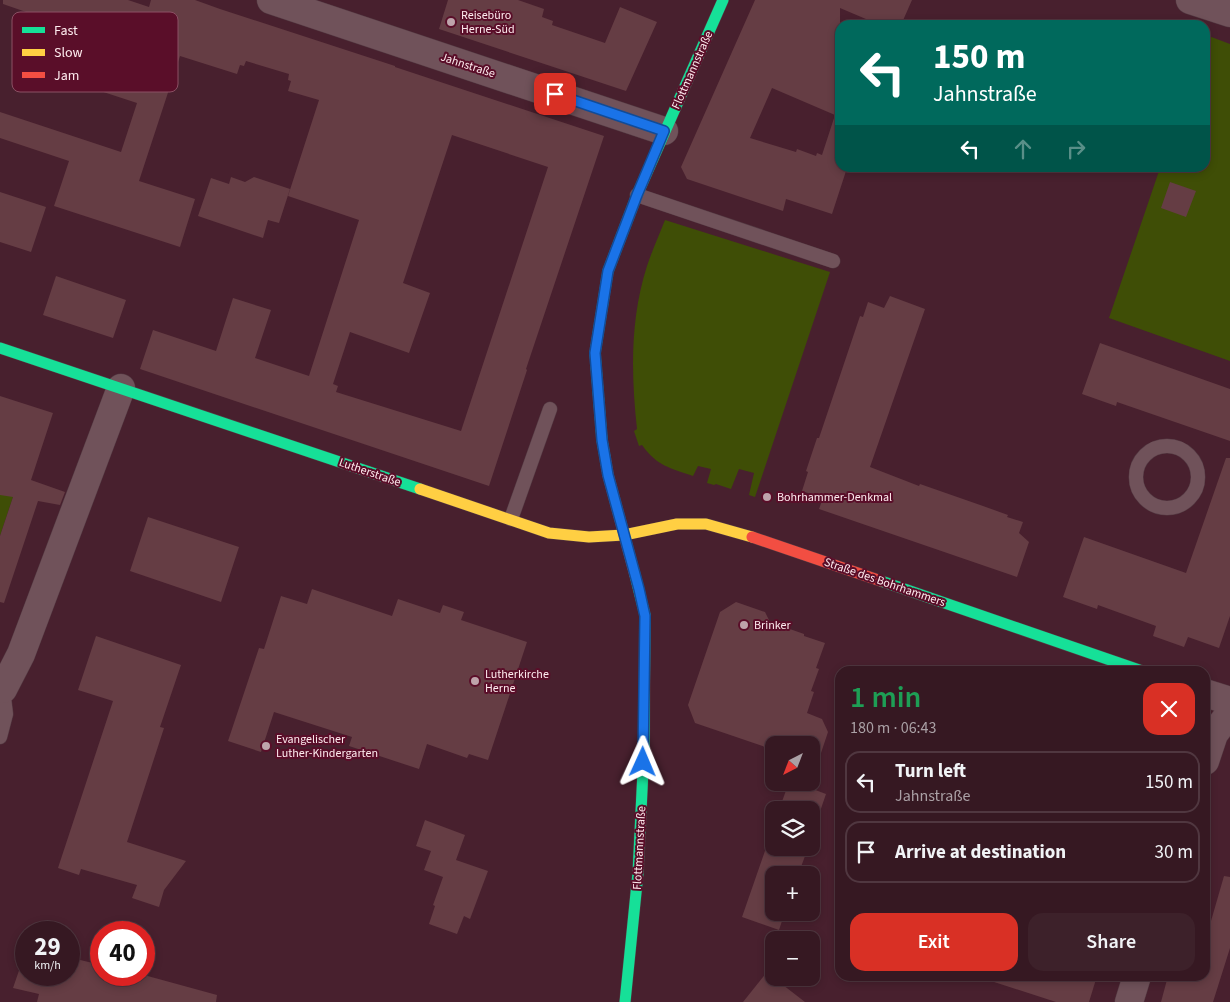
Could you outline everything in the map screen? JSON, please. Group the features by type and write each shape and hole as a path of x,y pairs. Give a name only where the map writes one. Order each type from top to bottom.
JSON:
{"street":[{"name":"Jahnstraße","path":"271,0 664,131"},
{"name":"Flottmannstraße","path":"625,1002 638,873 644,750 645,616 608,475 602,440 595,353 608,271 664,131 723,0"},
{"path":"1190,0 1230,13"},
{"name":"Lutherstraße","path":"0,348 549,533 588,537 624,535"},
{"path":"3,689 21,654 121,388"},
{"name":"Straße des Bohrhammers","path":"624,535 677,524 706,524 767,541 1128,666"},
{"path":"1210,695 1230,701"},
{"path":"1210,746 1214,734 1230,713"},
{"path":"1129,1002 1135,981"}],"lane":[{"path":"637,195 833,261"},
{"path":"511,519 550,409"},
{"path":"1163,446 1174,446 1191,456 1197,466 1199,476 1193,496 1185,503 1176,507 1166,508 1156,506 1147,501 1140,493 1136,484 1136,473 1139,463 1153,449 1163,446"},
{"path":"0,737 6,714 3,689"}],"green space":[{"path":"1210,36 1230,44 1230,361 1109,318 1159,172 1210,172"},
{"path":"665,220 830,272 755,497 749,495 754,473 739,469 731,489 707,483 711,469 698,466 693,476 664,465 653,458 642,445 639,446 634,431 637,429 633,347 637,306 647,266"},
{"path":"0,457 20,476 0,536"}],"building":[{"path":"3,0 128,0 149,7 151,0 195,0 604,136 489,486 140,369 153,330 216,351 233,298 271,310 255,358 309,376 359,220 288,196 319,100 288,91 291,81 288,80 289,74 246,61 244,66 240,65 237,74 180,56 178,62 178,12 26,12 3,4","holes":["452,135 548,167 461,431 336,392 338,386 333,384 350,332 409,353 430,293 403,283"]},
{"path":"448,0 518,0 544,9 542,17 553,21 552,25 605,43 620,7 657,22 626,91 439,29"},
{"path":"755,0 912,0 903,20 868,20 840,8 840,20 835,20 835,115 835,172 846,172 832,214 786,199 783,211 687,179 681,167","holes":["772,88 835,115 822,155 817,153 816,156 797,149 796,152 750,138"]},
{"path":"103,92 168,92 139,181 195,199 180,247 54,206 69,161 0,138 0,112 121,152 137,103"},
{"path":"231,177 245,182 254,177 290,189 279,223 268,220 263,238 198,216 211,178 229,184"},
{"path":"1170,182 1196,191 1186,217 1161,208"},
{"path":"0,192 46,207 31,252 0,242"},
{"path":"56,276 126,300 113,338 43,315"},
{"path":"890,296 925,309 870,467 919,486 920,484 983,506 1023,522 1019,533 1029,542 1017,577 819,509 823,498 802,491 808,472 806,471 860,316 863,317 868,302 884,308"},
{"path":"1100,343 1230,389 1230,441 1117,402 1116,406 1082,394"},
{"path":"0,396 53,413 31,480 65,492 60,505 38,501 4,603 0,602 0,536 13,497 0,495"},
{"path":"1226,458 1230,458 1230,616 1219,648 1188,637 1184,647 1153,636 1156,626 1098,605 1097,609 1063,597 1084,537 1186,573"},
{"path":"148,517 239,547 221,602 130,571"},
{"path":"312,589 392,616 398,599 440,613 443,605 464,612 461,620 527,642 488,760 469,754 467,758 427,744 419,769 349,746 352,737 274,712 261,752 228,741 259,648 264,649 281,596 307,604"},
{"path":"736,602 765,612 770,622 825,643 816,668 819,669 811,691 814,692 807,713 822,719 828,732 820,756 820,736 765,736 765,747 695,723 688,705 720,612"},
{"path":"96,636 181,665 160,727 164,728 127,842 186,861 164,890 159,907 132,898 137,885 81,869 79,875 58,868 113,701 78,690"},
{"path":"786,791 818,791 826,794 820,812 820,801 782,801"},
{"path":"425,820 465,835 456,860 488,871 470,919 464,916 457,934 429,924 435,906 433,905 443,877 424,870 431,851 416,846"},
{"path":"765,851 765,856 805,856 801,866 765,866 765,921 782,921 779,930 742,917"},
{"path":"1224,876 1230,877 1230,948 1213,1002 1161,1002 1167,981 1210,981 1211,921"},
{"path":"80,960 90,962 90,986 155,986 155,978 217,995 216,1002 37,1002 39,994 13,988 15,982 15,986 80,986"},
{"path":"765,974 765,986 784,986 805,1002 743,1002"},
{"path":"991,981 1095,981 1089,1002 1056,1002"}],"traffic: fast":[{"path":"605,457 595,353 608,271 637,195 723,0"},
{"path":"0,348 420,489"},
{"path":"625,1002 638,873 644,750 645,615 635,575"},
{"path":"881,581 1128,666"}],"traffic: slow":[{"path":"420,489 549,533 589,537 624,535 677,524 706,524 752,537"}],"traffic: jam":[{"path":"605,457 608,475 635,575"},
{"path":"752,537 881,581"}],"place":[{"name":"Reisebüro Herne-Süd","path":"451,22"},
{"name":"Bohrhammer-Denkmal","path":"767,497"},
{"name":"Brinker","path":"744,625"},
{"name":"Lutherkirche Herne","path":"475,681"},
{"name":"Evangelischer Luther-Kindergarten","path":"266,746"}],"route":[{"path":"555,94 664,131 608,271 595,353 602,440 608,475 645,616 643,762"}]}
